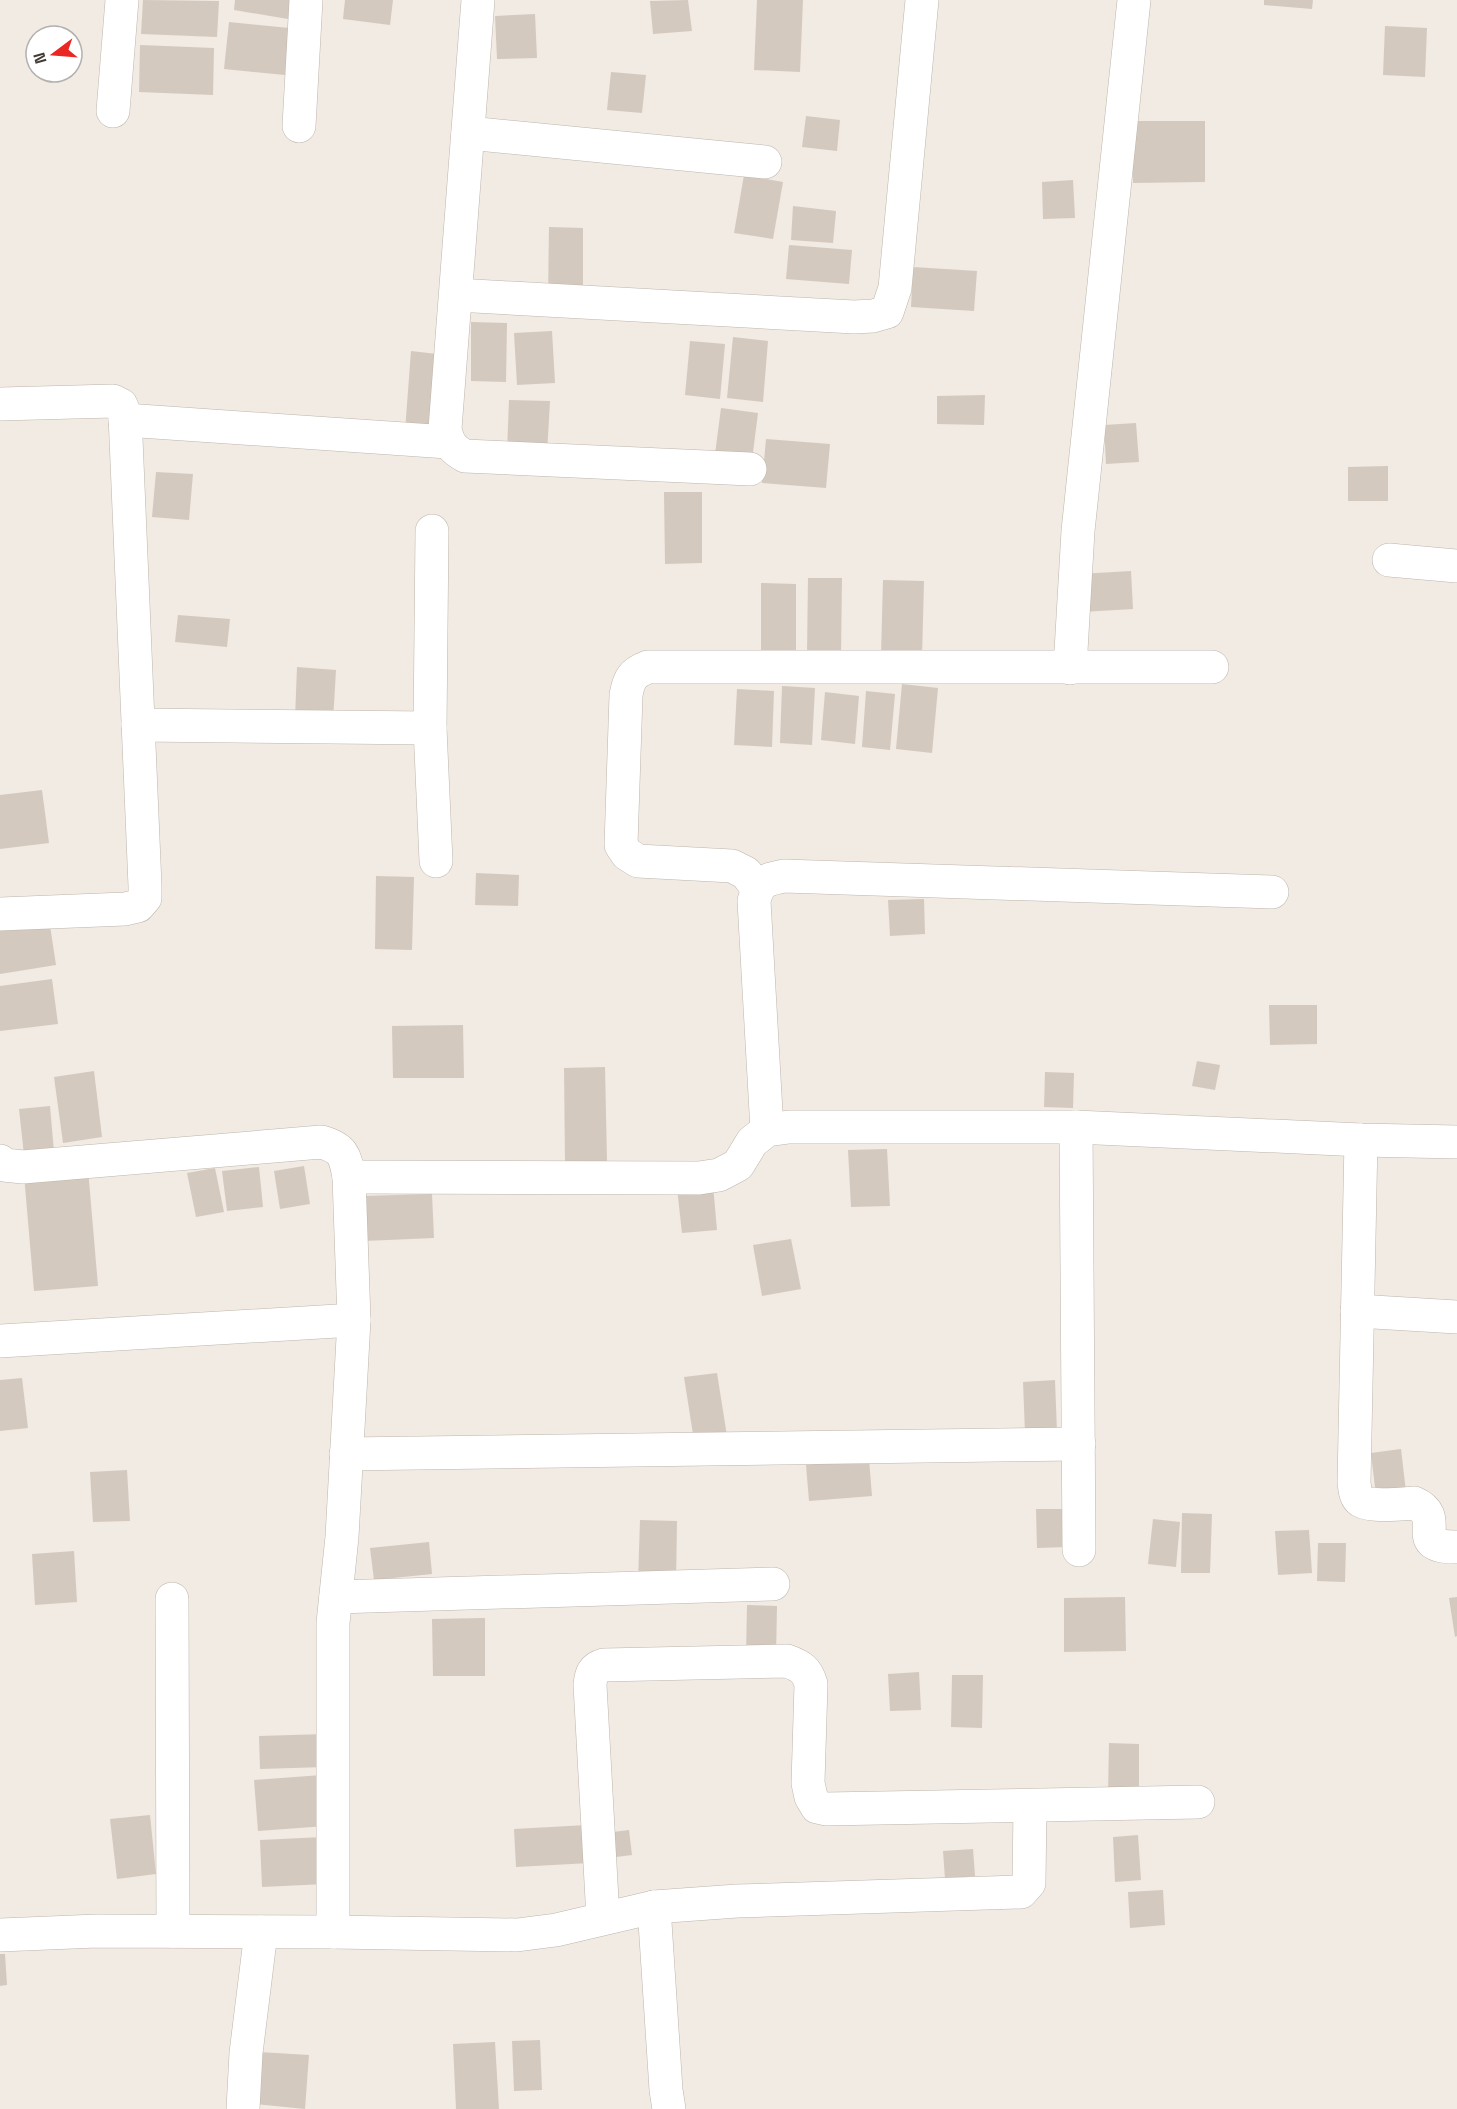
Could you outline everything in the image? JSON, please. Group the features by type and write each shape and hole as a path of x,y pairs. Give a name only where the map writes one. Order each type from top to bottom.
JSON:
{"street":[{"path":"113,111 122,0"},
{"path":"299,126 306,0"},
{"path":"478,0 445,429 448,442 454,450 465,456 750,469"},
{"path":"456,295 854,317 873,316 887,312 895,288 922,0"},
{"path":"1070,668 1078,531 1134,0"},
{"path":"468,132 765,162"},
{"path":"0,404 113,401 121,405 125,420 145,898 138,906 125,909 0,914"},
{"path":"125,420 448,442"},
{"path":"432,531 430,728 436,861"},
{"path":"1389,560 1402,559 1457,566"},
{"path":"757,888 746,873 732,866 638,861 627,854 621,845 626,694 629,680 636,671 648,667 1212,667"},
{"path":"138,725 430,728"},
{"path":"767,1130 754,901 757,888 768,879 784,876 1272,891"},
{"path":"349,1177 699,1178 719,1175 738,1164 752,1142 767,1130 789,1127 1076,1127 1457,1142"},
{"path":"1076,1127 1079,1550"},
{"path":"1361,1140 1354,1483 1356,1495 1361,1501 1373,1504 1414,1503 1426,1509 1429,1516 1429,1537 1434,1545 1442,1548 1457,1547"},
{"path":"0,1161 4,1165 23,1167 321,1142 333,1145 342,1153 346,1161 349,1177 354,1320 342,1537 333,1623 333,1932"},
{"path":"1357,1311 1457,1317"},
{"path":"0,1341 354,1320"},
{"path":"346,1454 1079,1444"},
{"path":"336,1597 773,1584"},
{"path":"172,1599 173,1931"},
{"path":"603,1918 590,1675 596,1667 604,1665 787,1661 798,1664 807,1671 811,1684 808,1783 811,1797 817,1807 826,1809 1198,1802"},
{"path":"0,1935 97,1931 517,1935 556,1930 654,1907 737,1901 1021,1892 1029,1883 1030,1806"},
{"path":"654,1907 669,2109"},
{"path":"243,2109 246,2053 261,1932"}],"building":[{"path":"143,0 219,1 217,37 141,34"},
{"path":"235,0 291,0 288,19 234,10"},
{"path":"345,0 393,0 390,25 343,19"},
{"path":"688,0 692,31 653,34 650,1"},
{"path":"757,0 803,0 800,72 754,70"},
{"path":"1264,0 1313,0 1312,9 1264,5"},
{"path":"535,14 537,58 497,59 495,16"},
{"path":"229,22 289,28 285,75 224,69"},
{"path":"1385,26 1427,28 1425,77 1383,75"},
{"path":"140,45 214,48 213,95 139,92"},
{"path":"611,72 646,75 642,113 607,110"},
{"path":"806,116 840,120 837,151 802,147"},
{"path":"1132,121 1205,121 1205,182 1133,183"},
{"path":"744,175 783,182 773,239 734,233"},
{"path":"1073,180 1075,218 1043,219 1042,182"},
{"path":"793,206 836,211 833,243 791,240"},
{"path":"549,227 583,228 583,300 548,299"},
{"path":"789,245 852,250 849,284 786,279"},
{"path":"913,267 977,271 974,311 911,307"},
{"path":"471,322 507,323 506,382 471,381"},
{"path":"552,331 555,383 517,385 514,333"},
{"path":"733,337 768,341 763,402 727,398"},
{"path":"690,341 725,344 720,399 685,395"},
{"path":"411,351 437,354 431,433 405,431"},
{"path":"985,395 984,425 937,424 937,396"},
{"path":"509,400 550,401 547,454 507,452"},
{"path":"721,408 758,413 752,460 715,454"},
{"path":"1136,423 1139,462 1106,464 1104,425"},
{"path":"766,439 830,444 826,488 762,483"},
{"path":"1388,466 1388,501 1348,501 1348,467"},
{"path":"156,472 193,474 189,520 152,517"},
{"path":"664,492 702,492 702,563 665,564"},
{"path":"1131,571 1133,609 1082,612 1079,574"},
{"path":"808,578 842,578 841,654 807,654"},
{"path":"883,580 924,581 922,657 881,655"},
{"path":"761,583 796,584 796,653 761,653"},
{"path":"178,615 230,619 227,647 175,642"},
{"path":"297,667 336,670 333,721 295,719"},
{"path":"902,684 938,688 932,753 896,749"},
{"path":"782,686 815,688 812,745 780,743"},
{"path":"737,689 774,691 772,747 734,745"},
{"path":"866,691 895,694 890,750 862,747"},
{"path":"825,692 859,696 855,744 821,740"},
{"path":"42,790 49,843 0,849 0,795"},
{"path":"476,873 519,875 518,906 475,905"},
{"path":"376,876 414,877 412,950 375,949"},
{"path":"924,899 925,934 890,936 888,900"},
{"path":"49,919 56,965 0,974 0,926"},
{"path":"52,979 58,1024 0,1031 0,986"},
{"path":"1269,1005 1317,1005 1317,1044 1270,1045"},
{"path":"463,1025 464,1078 393,1078 392,1026"},
{"path":"1197,1061 1220,1065 1215,1090 1192,1086"},
{"path":"605,1067 607,1162 565,1163 564,1068"},
{"path":"94,1071 102,1137 63,1143 54,1077"},
{"path":"1045,1072 1074,1073 1073,1108 1044,1107"},
{"path":"50,1106 54,1152 24,1155 19,1109"},
{"path":"887,1149 890,1206 851,1207 848,1150"},
{"path":"304,1166 310,1204 280,1209 274,1171"},
{"path":"259,1167 263,1207 227,1211 222,1171"},
{"path":"215,1168 224,1212 196,1217 187,1173"},
{"path":"88,1169 98,1286 34,1291 24,1175"},
{"path":"713,1185 717,1230 682,1233 677,1188"},
{"path":"432,1194 434,1238 364,1241 362,1196"},
{"path":"791,1239 801,1289 762,1296 753,1245"},
{"path":"717,1373 727,1436 694,1441 684,1377"},
{"path":"22,1378 28,1428 0,1431 0,1380"},
{"path":"1055,1380 1057,1432 1025,1433 1023,1382"},
{"path":"1401,1449 1406,1492 1376,1496 1371,1453"},
{"path":"869,1459 872,1496 809,1501 806,1465"},
{"path":"127,1470 130,1521 93,1522 90,1472"},
{"path":"1036,1509 1068,1509 1068,1547 1037,1548"},
{"path":"1182,1513 1212,1514 1210,1573 1181,1573"},
{"path":"1153,1519 1180,1522 1176,1567 1148,1564"},
{"path":"640,1520 677,1521 676,1583 638,1582"},
{"path":"1309,1530 1312,1573 1278,1575 1275,1531"},
{"path":"429,1542 432,1574 374,1580 370,1548"},
{"path":"1318,1543 1346,1543 1345,1582 1317,1581"},
{"path":"74,1551 77,1602 35,1605 32,1554"},
{"path":"1125,1597 1126,1651 1064,1652 1064,1598"},
{"path":"1457,1597 1457,1636 1455,1637 1449,1598"},
{"path":"747,1605 777,1606 776,1657 746,1656"},
{"path":"485,1618 485,1676 433,1676 432,1619"},
{"path":"919,1672 921,1710 890,1711 888,1674"},
{"path":"952,1675 983,1675 982,1728 951,1727"},
{"path":"325,1734 325,1767 260,1769 259,1736"},
{"path":"1109,1743 1139,1744 1139,1797 1108,1796"},
{"path":"322,1775 326,1826 258,1831 254,1780"},
{"path":"150,1815 156,1874 117,1879 110,1819"},
{"path":"587,1825 590,1863 516,1867 514,1829"},
{"path":"629,1830 632,1855 608,1858 605,1833"},
{"path":"1138,1835 1141,1880 1115,1882 1113,1837"},
{"path":"323,1837 325,1884 262,1887 260,1840"},
{"path":"973,1849 975,1876 945,1879 943,1851"},
{"path":"1163,1890 1165,1925 1130,1928 1128,1892"},
{"path":"0,1954 5,1954 7,1985 0,1986"},
{"path":"540,2040 542,2090 514,2091 512,2041"},
{"path":"495,2042 499,2109 456,2109 453,2044"},
{"path":"259,2052 309,2055 305,2109 255,2104"}]}
